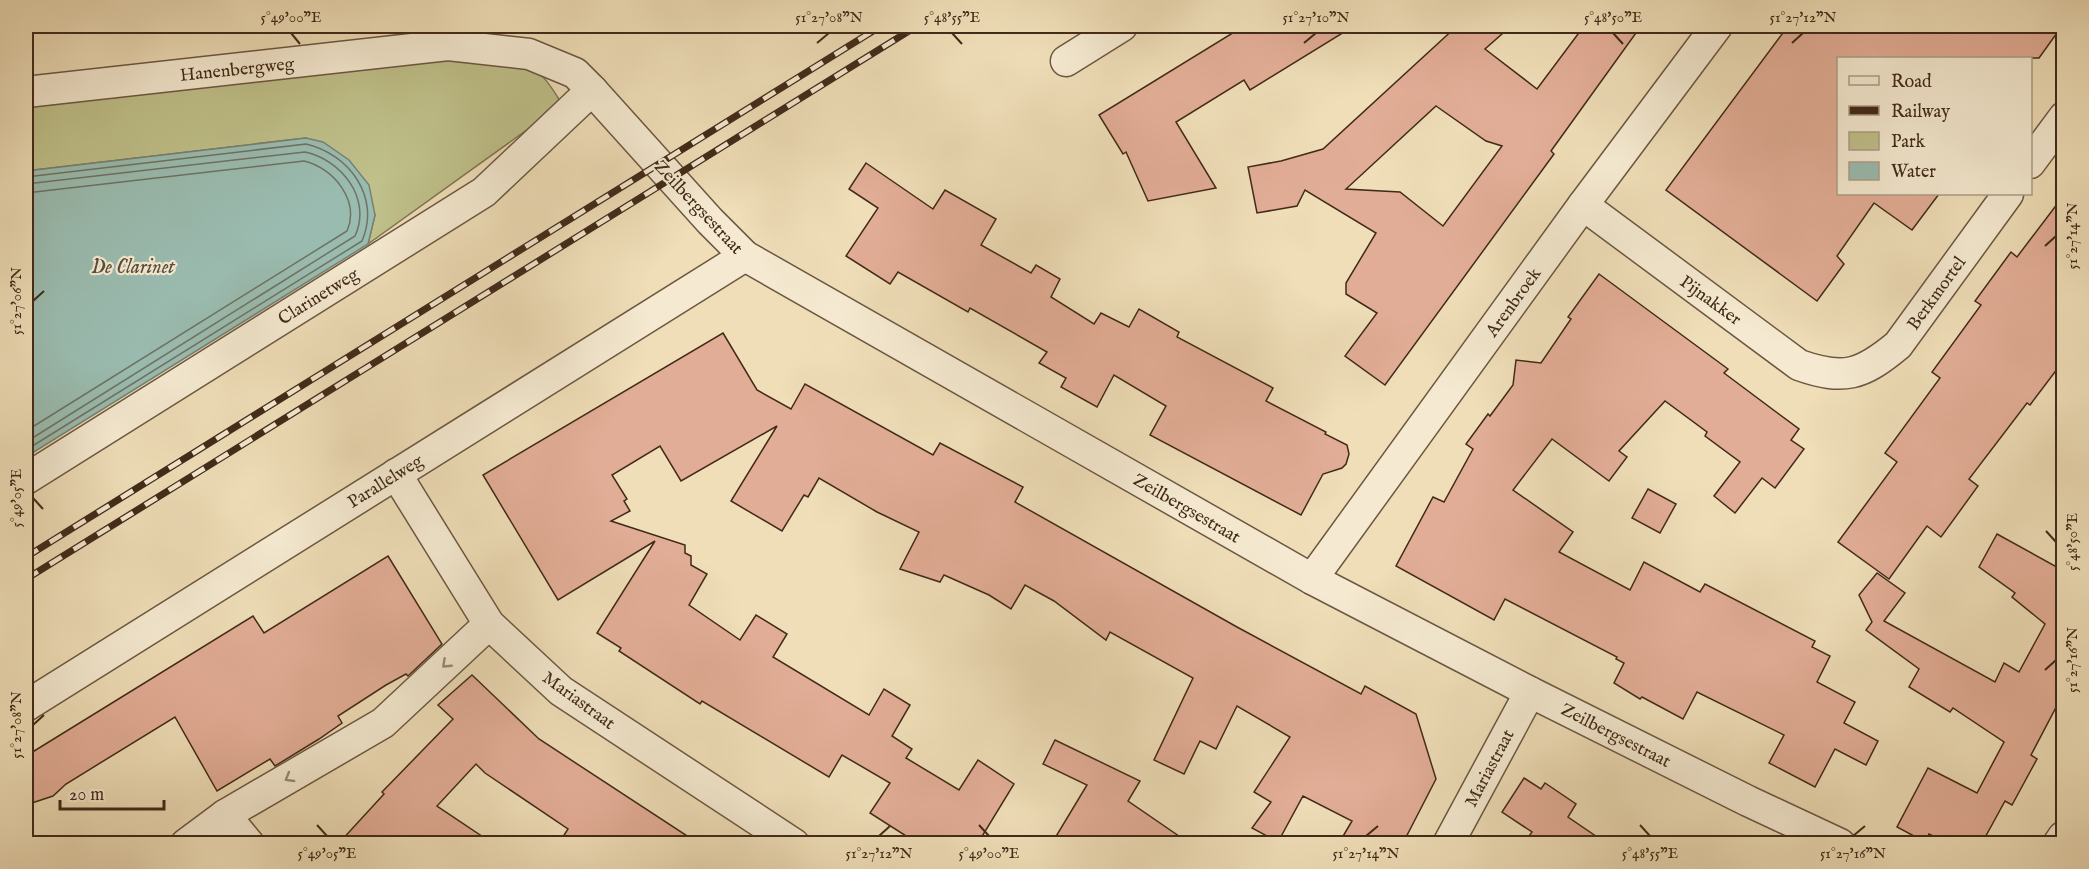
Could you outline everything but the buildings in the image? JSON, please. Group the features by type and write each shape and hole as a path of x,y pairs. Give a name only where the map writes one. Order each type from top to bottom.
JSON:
{"street":[{"path":"1066,61 1122,26"},
{"name":"Arenbroek","path":"1312,579 1583,205 1717,26"},
{"name":"Hanenbergweg","path":"26,92 445,35 529,54 575,73 592,90"},
{"name":"Zeilbergsestraat","path":"592,90 710,221 745,256 1312,579 1530,692 1748,801 1840,843"},
{"name":"Clarinetweg","path":"26,479 484,192 592,90"},
{"path":"2032,162 2064,117"},
{"name":"Berkmortel","path":"1848,374 1876,364 1898,345 2007,195"},
{"name":"Pijnakker","path":"1583,205 1799,365 1822,373 1848,374"},
{"name":"Parallelweg","path":"26,706 745,256"},
{"name":"Mariastraat","path":"396,474 489,624 561,691 794,843"},
{"path":"186,843 225,815 383,723 489,624"},
{"name":"Mariastraat","path":"1448,843 1530,692"},
{"path":"225,815 249,843"},
{"path":"2060,843 2064,838"}],"green space":[{"path":"504,58 538,72 560,101 549,114 368,244 375,215 306,138 26,171 26,105 435,61"}],"water":[{"name":"De Clarinet","path":"306,138 323,142 349,160 369,185 375,215 368,244 26,457 26,171"}],"railway":[{"path":"26,557 881,26"},
{"path":"26,579 917,26"}]}
